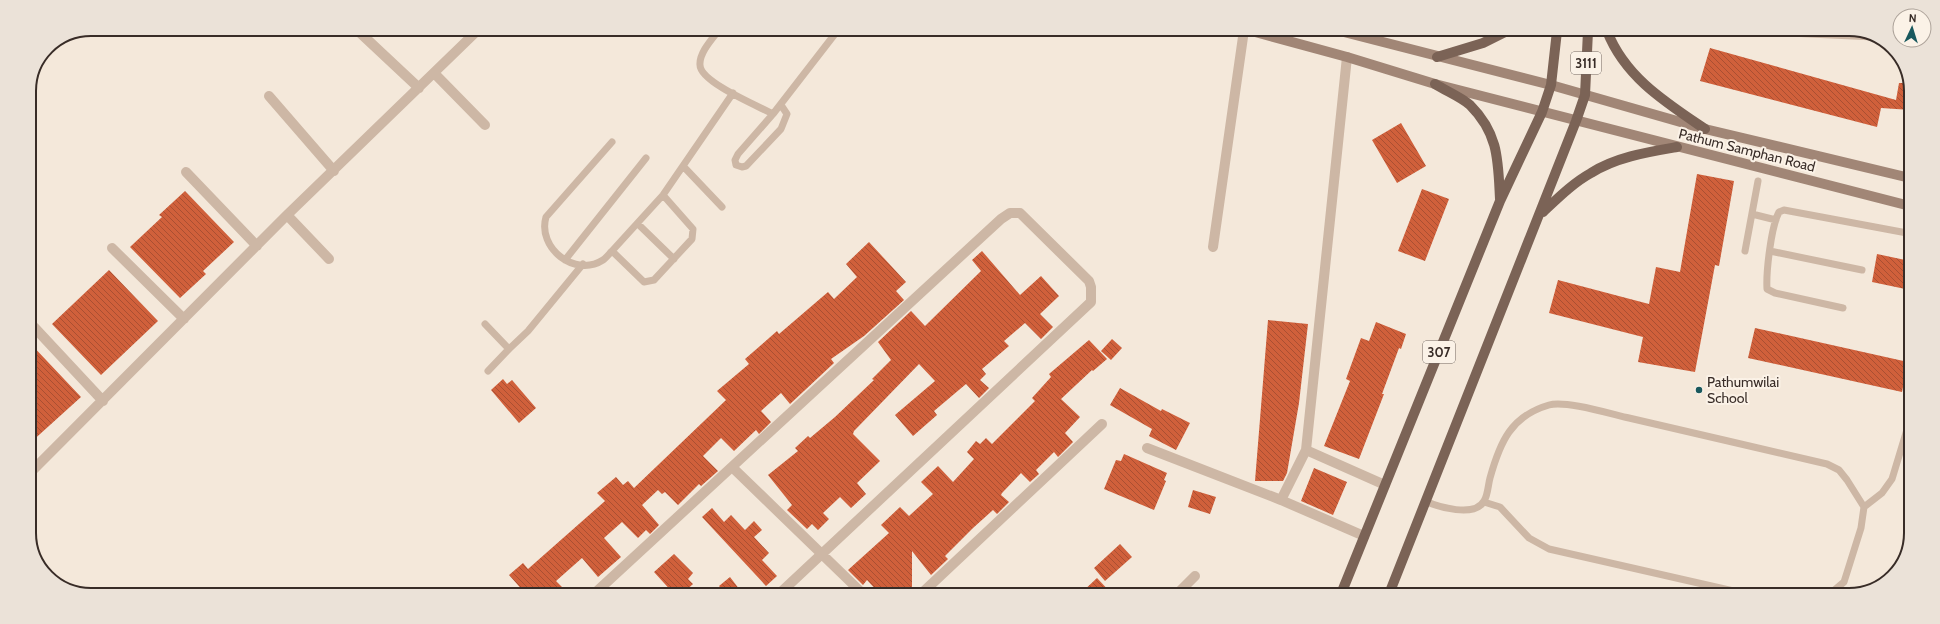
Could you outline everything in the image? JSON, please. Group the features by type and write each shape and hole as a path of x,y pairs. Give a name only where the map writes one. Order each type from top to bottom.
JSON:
{"main road":[{"path":"1437,57 1482,43 1497,36"},
{"name":"3111","path":"1551,85 1556,36"},
{"name":"3111","path":"1585,95 1588,36"},
{"path":"1609,36 1617,54 1636,77 1658,98 1705,129"},
{"path":"1436,84 1469,104 1485,124 1497,151 1500,201"},
{"path":"1542,112 1551,85"},
{"path":"1391,588 1541,214 1585,95"},
{"name":"307","path":"1343,588 1500,201 1542,112"},
{"path":"1541,214 1565,191 1591,172 1644,153 1677,147"}],"street":[{"path":"363,36 419,88"},
{"path":"36,467 287,215 473,36"},
{"path":"1213,247 1243,36"},
{"name":"Pathum Samphan Road","path":"1270,36 1436,84 1904,204"},
{"name":"Pathum Samphan Road","path":"1362,36 1437,57 1551,85 1705,129 1904,177"},
{"path":"1281,500 1306,450 1346,57"},
{"path":"434,73 485,125"},
{"path":"269,96 334,171"},
{"path":"186,172 257,246"},
{"path":"601,588 1001,219 1010,213 1020,213 1089,281 1091,287 1091,302 821,552 785,588"},
{"path":"287,215 329,259"},
{"path":"112,248 184,319"},
{"path":"36,328 103,401"},
{"path":"927,588 1102,424"},
{"path":"1147,448 1281,500 1364,536"},
{"path":"1306,450 1385,485"},
{"path":"732,467 857,588"},
{"path":"1183,588 1195,576"}],"lane":[{"path":"715,36 702,56 700,66 703,74 713,82 774,114"},
{"path":"781,105 788,114 781,129 746,166 742,168 736,165 738,154 774,114 833,36"},
{"path":"612,142 546,217 544,229 549,244 555,253 565,260 583,264 603,260 638,224 663,195 733,93"},
{"path":"565,260 646,158"},
{"path":"683,166 722,207"},
{"path":"1745,251 1758,181"},
{"path":"612,251 646,283 654,280 674,259 692,239 694,233 693,229 663,195"},
{"path":"1842,308 1770,292 1767,289 1770,252 1779,212 1784,210 1904,232"},
{"path":"1752,214 1776,220"},
{"path":"638,224 674,259"},
{"path":"1770,252 1862,270"},
{"path":"488,371 528,331 583,264"},
{"path":"485,324 509,349"},
{"path":"1425,501 1453,511 1477,508 1484,502 1504,438 1517,421 1534,410 1551,404 1560,404 1614,414 1826,464 1839,470 1864,507 1861,528 1844,582 1836,588"},
{"path":"1864,507 1882,493 1892,479 1904,439"},
{"path":"1484,502 1500,507 1529,538 1549,549 1720,588"}],"building":[{"path":"1710,48 1896,100 1899,83 1903,83 1904,110 1881,108 1877,127 1700,81"},
{"path":"1401,123 1426,166 1397,183 1372,140"},
{"path":"1697,174 1734,181 1719,266 1715,265 1695,372 1638,362 1643,337 1549,313 1558,280 1649,304 1656,267 1680,272"},
{"path":"1422,189 1449,199 1425,261 1398,251"},
{"path":"185,191 234,242 203,271 206,274 180,298 130,247 162,217 159,215"},
{"path":"869,242 906,282 896,291 904,300 864,336 831,359 834,363 790,404 781,393 761,411 771,422 759,434 756,430 734,451 721,438 703,456 718,471 701,486 699,484 678,505 665,492 662,494 658,490 642,505 659,525 650,534 646,530 638,538 622,522 604,538 621,557 598,577 582,558 556,581 563,588 521,588 509,575 523,563 528,569 605,501 597,493 616,477 623,485 628,481 634,488 726,400 717,391 749,364 745,359 777,331 779,334 828,292 834,299 857,277 846,264"},
{"path":"982,251 1020,295 1041,276 1059,296 1040,314 1053,327 1041,339 1025,323 1004,341 1009,346 982,369 986,374 980,380 989,388 979,398 966,384 934,411 937,415 913,436 895,415 935,381 919,364 854,431 853,434 880,461 857,483 866,494 851,508 840,497 823,513 829,519 818,530 812,524 807,529 787,510 792,505 768,475 798,451 795,448 808,436 810,438 835,417 874,380 872,379 891,360 878,342 911,311 925,326 981,271 972,260"},
{"path":"1877,254 1904,260 1904,289 1872,282"},
{"path":"109,270 158,321 101,375 52,324"},
{"path":"1268,320 1308,324 1299,403 1287,473 1283,481 1255,481"},
{"path":"1376,322 1406,334 1401,349 1399,348 1382,394 1384,394 1359,459 1324,446 1350,381 1346,379 1361,338 1369,341"},
{"path":"1755,328 1904,361 1904,382 1902,392 1748,358"},
{"path":"1112,339 1122,348 1111,360 1101,351"},
{"path":"1089,340 1107,359 1093,371 1092,370 1061,399 1080,417 1065,433 1073,442 1058,457 1054,452 1036,470 1039,474 1030,482 1021,473 1001,495 1009,502 997,514 993,510 973,528 945,556 948,559 931,575 912,551 912,588 874,588 867,580 863,585 848,570 889,533 881,525 900,507 909,516 933,494 921,482 938,466 953,482 974,459 967,452 976,441 980,444 986,438 992,444 1035,401 1032,398 1051,377 1049,374"},
{"path":"36,349 81,397 36,438"},
{"path":"503,379 507,384 512,380 536,408 519,423 491,390"},
{"path":"1120,388 1161,411 1162,409 1190,423 1176,450 1149,436 1152,429 1110,405"},
{"path":"1124,454 1167,473 1164,480 1166,481 1154,510 1104,489 1116,460 1121,461"},
{"path":"1314,468 1347,482 1333,515 1301,501"},
{"path":"1193,490 1216,497 1210,514 1188,507"},
{"path":"712,508 724,522 731,515 745,530 754,521 762,530 754,537 769,553 762,560 777,576 766,586 702,517"},
{"path":"1120,544 1132,557 1105,581 1094,568"},
{"path":"674,554 693,573 688,579 693,584 689,588 669,588 654,572"},
{"path":"730,577 738,588 721,588 719,586"},
{"path":"1097,578 1106,588 1086,588"}],"place":[{"name":"Pathumwilai School","path":"1699,390"}]}
